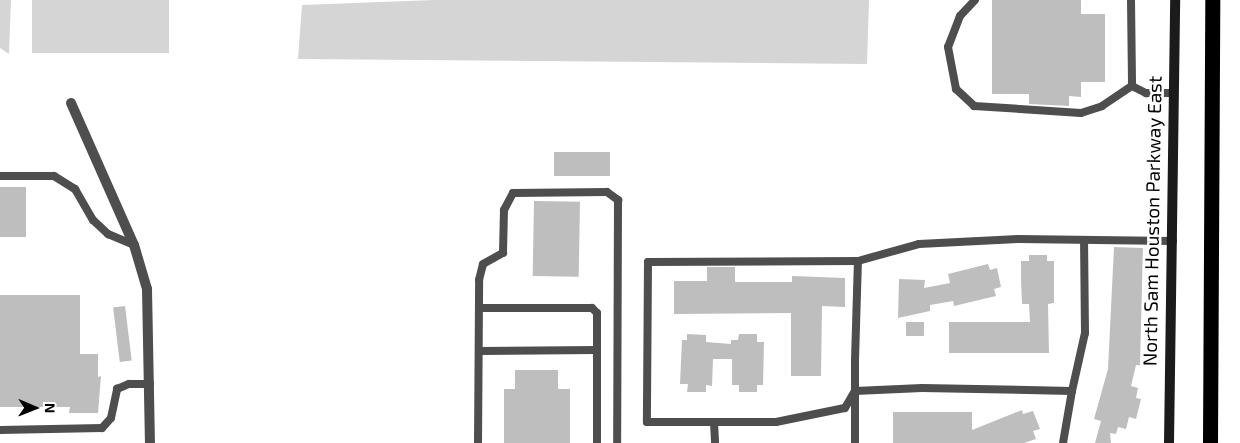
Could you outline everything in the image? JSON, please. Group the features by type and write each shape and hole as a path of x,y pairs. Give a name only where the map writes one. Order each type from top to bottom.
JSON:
{"highway":[{"path":"1206,0 1210,216"},
{"path":"1210,443 1212,0"}],"main road":[{"name":"North Sam Houston Parkway East","path":"1169,443 1175,0"}],"street":[{"path":"72,103 134,244 147,289 150,443"}],"lane":[{"path":"975,0 960,16 948,47 956,89 974,106 1081,113 1102,106 1132,86"},
{"path":"1131,0 1132,86"},
{"path":"1132,86 1146,93 1173,93"},
{"path":"0,176 54,176 75,189 93,220 108,234 134,244"},
{"path":"478,443 479,280 484,264 503,254 504,210 513,193 607,192 618,200 617,443"},
{"path":"855,391 845,408 776,422 647,422 648,262 858,261 919,244 1018,239 1173,241"},
{"path":"1063,443 1085,333 1084,240"},
{"path":"855,443 858,261"},
{"path":"479,308 592,308 597,313 597,443"},
{"path":"479,351 597,350"},
{"path":"0,430 102,428 111,418 118,389 129,384 150,384"},
{"path":"855,391 922,388 1072,391"},
{"path":"714,422 715,443"}],"shaded area":[{"path":"0,0 11,0 9,54 0,48"},
{"path":"32,0 169,0 169,53 32,53"},
{"path":"434,0 869,0 867,64 298,59 302,5"}],"building":[{"path":"992,0 1081,0 1081,14 1105,14 1105,82 1081,82 1081,97 1069,96 1069,106 1029,104 1029,94 992,94"},
{"path":"554,152 610,152 610,176 554,176"},
{"path":"0,187 26,187 26,237 0,237"},
{"path":"534,201 580,202 579,277 533,276"},
{"path":"1114,247 1143,248 1140,365 1136,365 1131,386 1138,388 1136,398 1141,399 1136,419 1129,417 1126,429 1118,427 1116,434 1110,433 1111,443 1095,443 1101,421 1094,419 1108,369"},
{"path":"1029,255 1047,255 1047,261 1054,261 1054,303 1048,304 1049,353 949,353 949,322 1030,322 1029,304 1022,304 1021,279 1021,261 1029,261"},
{"path":"988,264 990,270 997,268 1001,287 994,289 996,296 954,306 953,301 930,305 930,311 898,318 899,279 925,280 924,288 950,283 948,274"},
{"path":"707,267 735,267 735,282 792,282 792,276 845,278 845,307 822,306 821,376 791,376 791,313 674,314 674,281 707,281"},
{"path":"0,295 80,295 80,354 98,354 98,377 101,376 98,413 69,413 70,407 0,407"},
{"path":"125,306 132,361 120,362 113,307"},
{"path":"906,322 924,322 924,336 906,336"},
{"path":"687,334 706,335 706,342 731,344 731,340 738,340 739,334 757,334 757,342 764,342 763,385 757,385 757,392 739,392 739,385 732,385 732,359 713,359 712,386 706,385 706,392 687,392 688,384 680,384 682,340 687,340"},
{"path":"515,370 558,370 558,389 570,389 570,443 504,443 504,389 515,389"},
{"path":"1022,410 1023,414 1033,411 1040,429 1033,431 1036,439 1024,443 893,443 893,412 972,412 972,430"}]}
